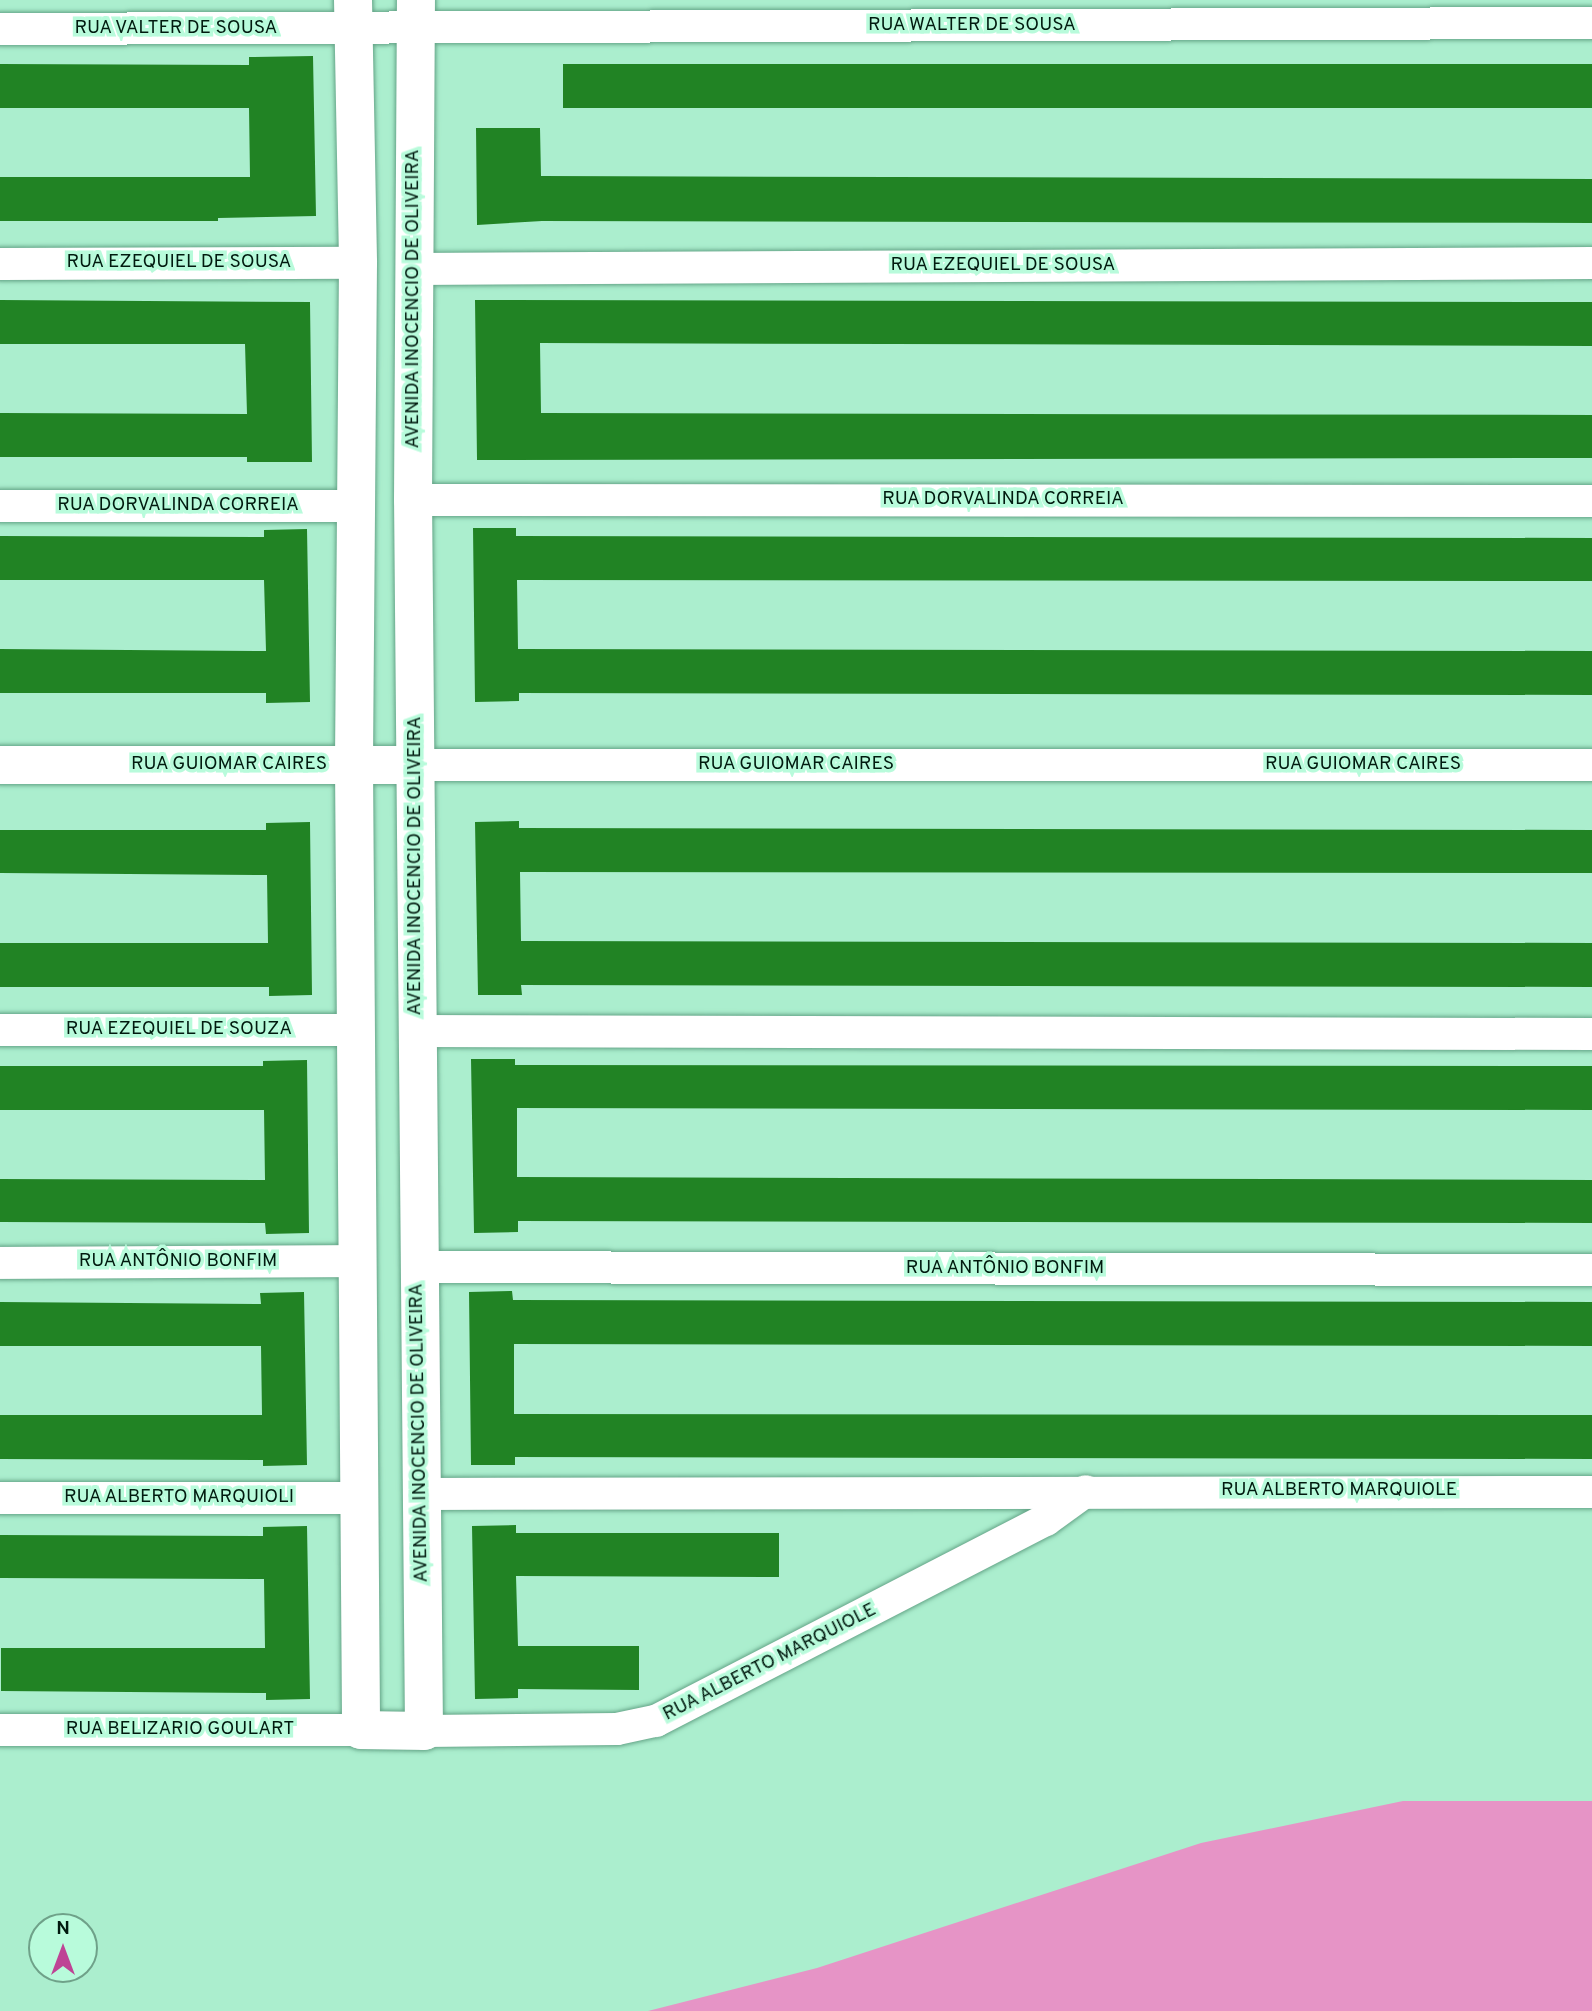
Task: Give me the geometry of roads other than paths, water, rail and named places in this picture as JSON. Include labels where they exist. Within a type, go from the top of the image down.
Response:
[{"type":"street","name":"RUA WALTER DE SOUSA","points":[[353,15],[1592,23]]},
{"type":"street","name":"RUA VALTER DE SOUSA","points":[[0,29],[353,15]]},
{"type":"street","points":[[353,15],[358,263],[354,765],[358,1030],[355,1261],[361,1730],[424,1731]]},
{"type":"street","name":"AVENIDA INOCENCIO DE OLIVEIRA","points":[[416,15],[414,500],[417,1267],[424,1731]]},
{"type":"street","name":"RUA EZEQUIEL DE SOUSA","points":[[0,264],[358,263]]},
{"type":"street","name":"RUA EZEQUIEL DE SOUSA","points":[[414,269],[1592,263]]},
{"type":"street","name":"RUA DORVALINDA CORREIA","points":[[414,500],[1592,501]]},
{"type":"street","name":"RUA DORVALINDA CORREIA","points":[[0,506],[355,506]]},
{"type":"street","name":"RUA GUIOMAR CAIRES","points":[[0,765],[1592,765]]},
{"type":"street","name":"RUA EZEQUIEL DE SOUZA","points":[[0,1030],[358,1030]]},
{"type":"street","points":[[417,1031],[1592,1034]]},
{"type":"street","name":"RUA ANTÔNIO BONFIM","points":[[0,1263],[355,1261]]},
{"type":"street","name":"RUA ANTÔNIO BONFIM","points":[[417,1267],[1592,1270]]},
{"type":"street","name":"RUA ALBERTO MARQUIOLE","points":[[424,1731],[617,1730],[656,1721],[1046,1520],[1086,1491]]},
{"type":"street","name":"RUA ALBERTO MARQUIOLE","points":[[421,1494],[1592,1492]]},
{"type":"street","name":"RUA ALBERTO MARQUIOLI","points":[[0,1498],[359,1498]]},
{"type":"street","name":"RUA BELIZARIO GOULART","points":[[0,1730],[361,1730]]}]
